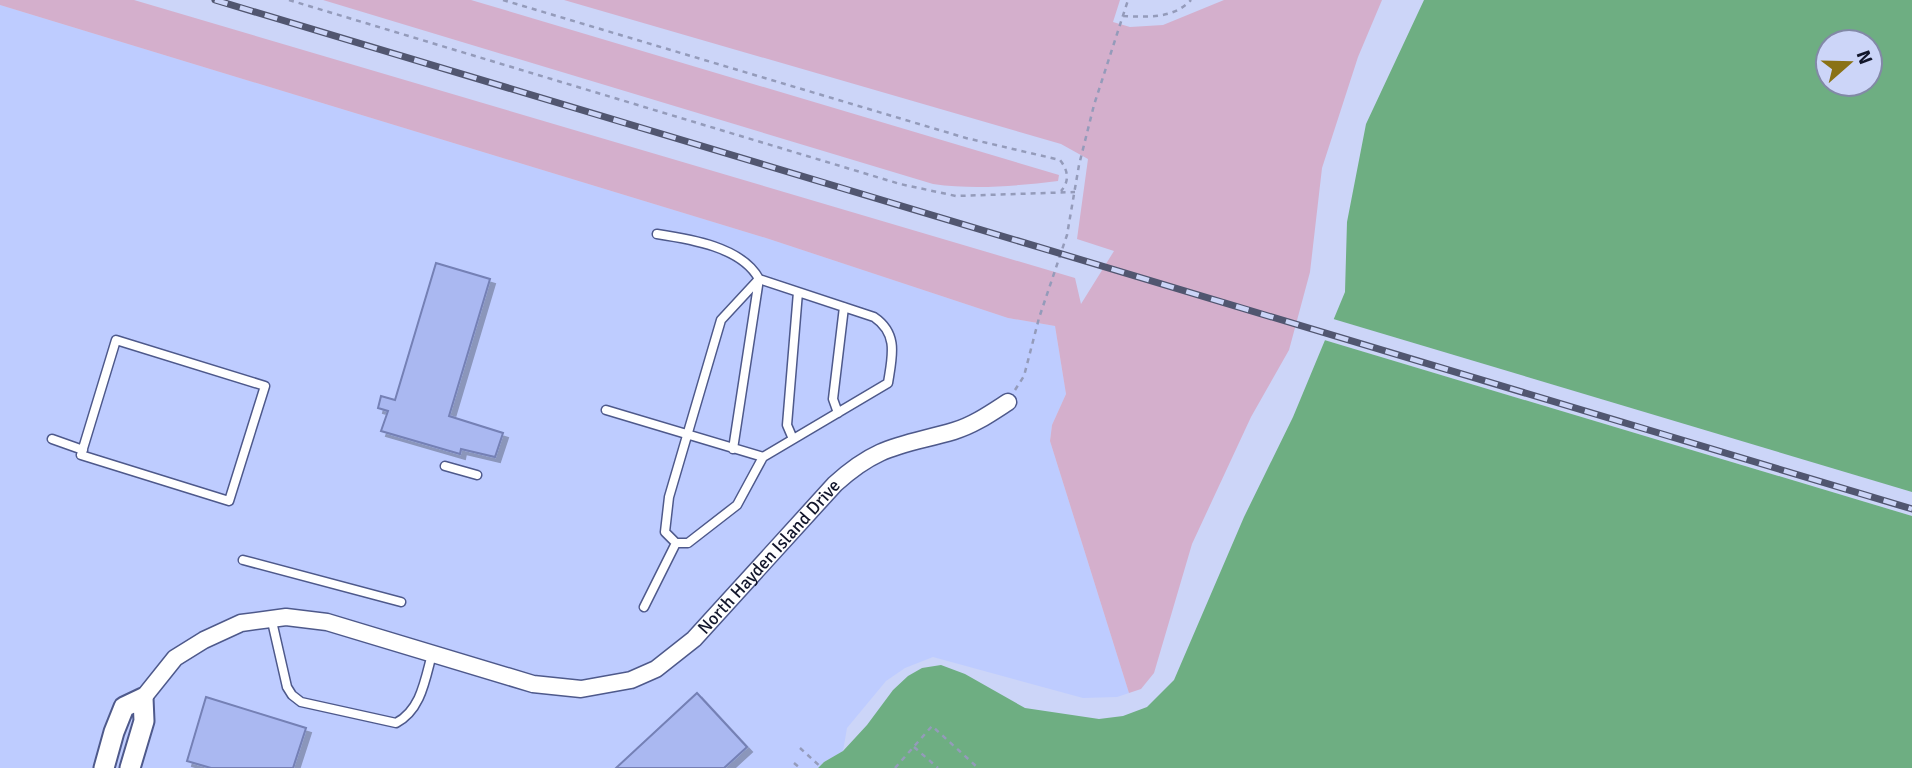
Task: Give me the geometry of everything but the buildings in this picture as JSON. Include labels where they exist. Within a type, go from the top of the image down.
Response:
[{"type":"street","name":"North Hayden Island Drive","points":[[104,768],[124,707],[143,698],[162,672],[188,649],[241,623],[271,617],[306,618],[327,622],[533,684],[581,689],[631,680],[656,669],[694,639],[835,484],[851,470],[870,456],[888,448],[980,421],[1008,402]]},
{"type":"street","points":[[130,768],[144,721],[143,698]]},
{"type":"lane","points":[[657,234],[681,237],[721,249],[753,266],[759,279],[733,449]]},
{"type":"lane","points":[[759,279],[874,317],[884,324],[890,334],[893,351],[888,383],[763,457],[737,505],[688,543],[676,543],[665,532],[668,497],[721,320],[759,279]]},
{"type":"lane","points":[[793,439],[787,425],[798,292]]},
{"type":"lane","points":[[838,413],[833,399],[844,307]]},
{"type":"lane","points":[[116,340],[265,386],[229,501],[81,455],[83,450],[116,340]]},
{"type":"lane","points":[[606,410],[763,457]]},
{"type":"lane","points":[[52,439],[83,450]]},
{"type":"lane","points":[[445,466],[477,475]]},
{"type":"lane","points":[[644,607],[676,543]]},
{"type":"lane","points":[[243,560],[401,602]]},
{"type":"lane","points":[[271,617],[287,687],[301,702],[396,723],[404,719],[420,697],[432,654]]},
{"type":"path","points":[[289,0],[900,184],[956,195],[1075,192]]},
{"type":"path","points":[[503,0],[966,138],[1059,160],[1065,166],[1067,179],[1061,191]]},
{"type":"path","points":[[1008,402],[1024,376],[1039,318],[1067,235],[1079,165],[1094,105],[1128,0]]},
{"type":"path","points":[[1123,16],[1154,17],[1174,13],[1191,0]]},
{"type":"path","points":[[895,768],[933,726],[977,767]]},
{"type":"path","points":[[914,747],[937,768]]},
{"type":"path","points":[[800,748],[822,768]]},
{"type":"path","points":[[794,763],[800,768]]},
{"type":"shaded area","points":[[0,0],[134,0],[1075,278],[1081,304],[1114,251],[1077,239],[1088,159],[1061,144],[564,0],[1120,0],[1113,22],[1130,27],[1163,25],[1224,0],[1382,0],[1358,57],[1322,168],[1310,272],[1289,350],[1251,417],[1192,544],[1154,673],[1141,689],[1129,693],[1050,441],[1052,425],[1066,394],[1055,326],[1008,318],[769,239],[0,5]]},
{"type":"shaded area","points":[[323,0],[471,0],[1059,175],[1058,181],[980,187],[933,184]]},
{"type":"shaded area","points":[[1424,0],[1912,0],[1912,768],[818,768],[843,751],[893,690],[922,668],[941,665],[965,674],[1025,708],[1099,719],[1123,716],[1147,707],[1174,680],[1244,517],[1293,417],[1345,292],[1347,222],[1366,124]]},
{"type":"shaded area","points":[[0,5],[769,239],[1008,318],[1055,326],[1066,394],[1052,425],[1050,441],[1129,693],[1117,697],[1083,698],[933,657],[905,668],[886,681],[847,728],[843,751],[818,768],[0,768]]},
{"type":"pier","points":[[1330,318],[1912,492],[1912,516],[1321,339]]},
{"type":"railway","points":[[215,0],[1912,509]]}]
